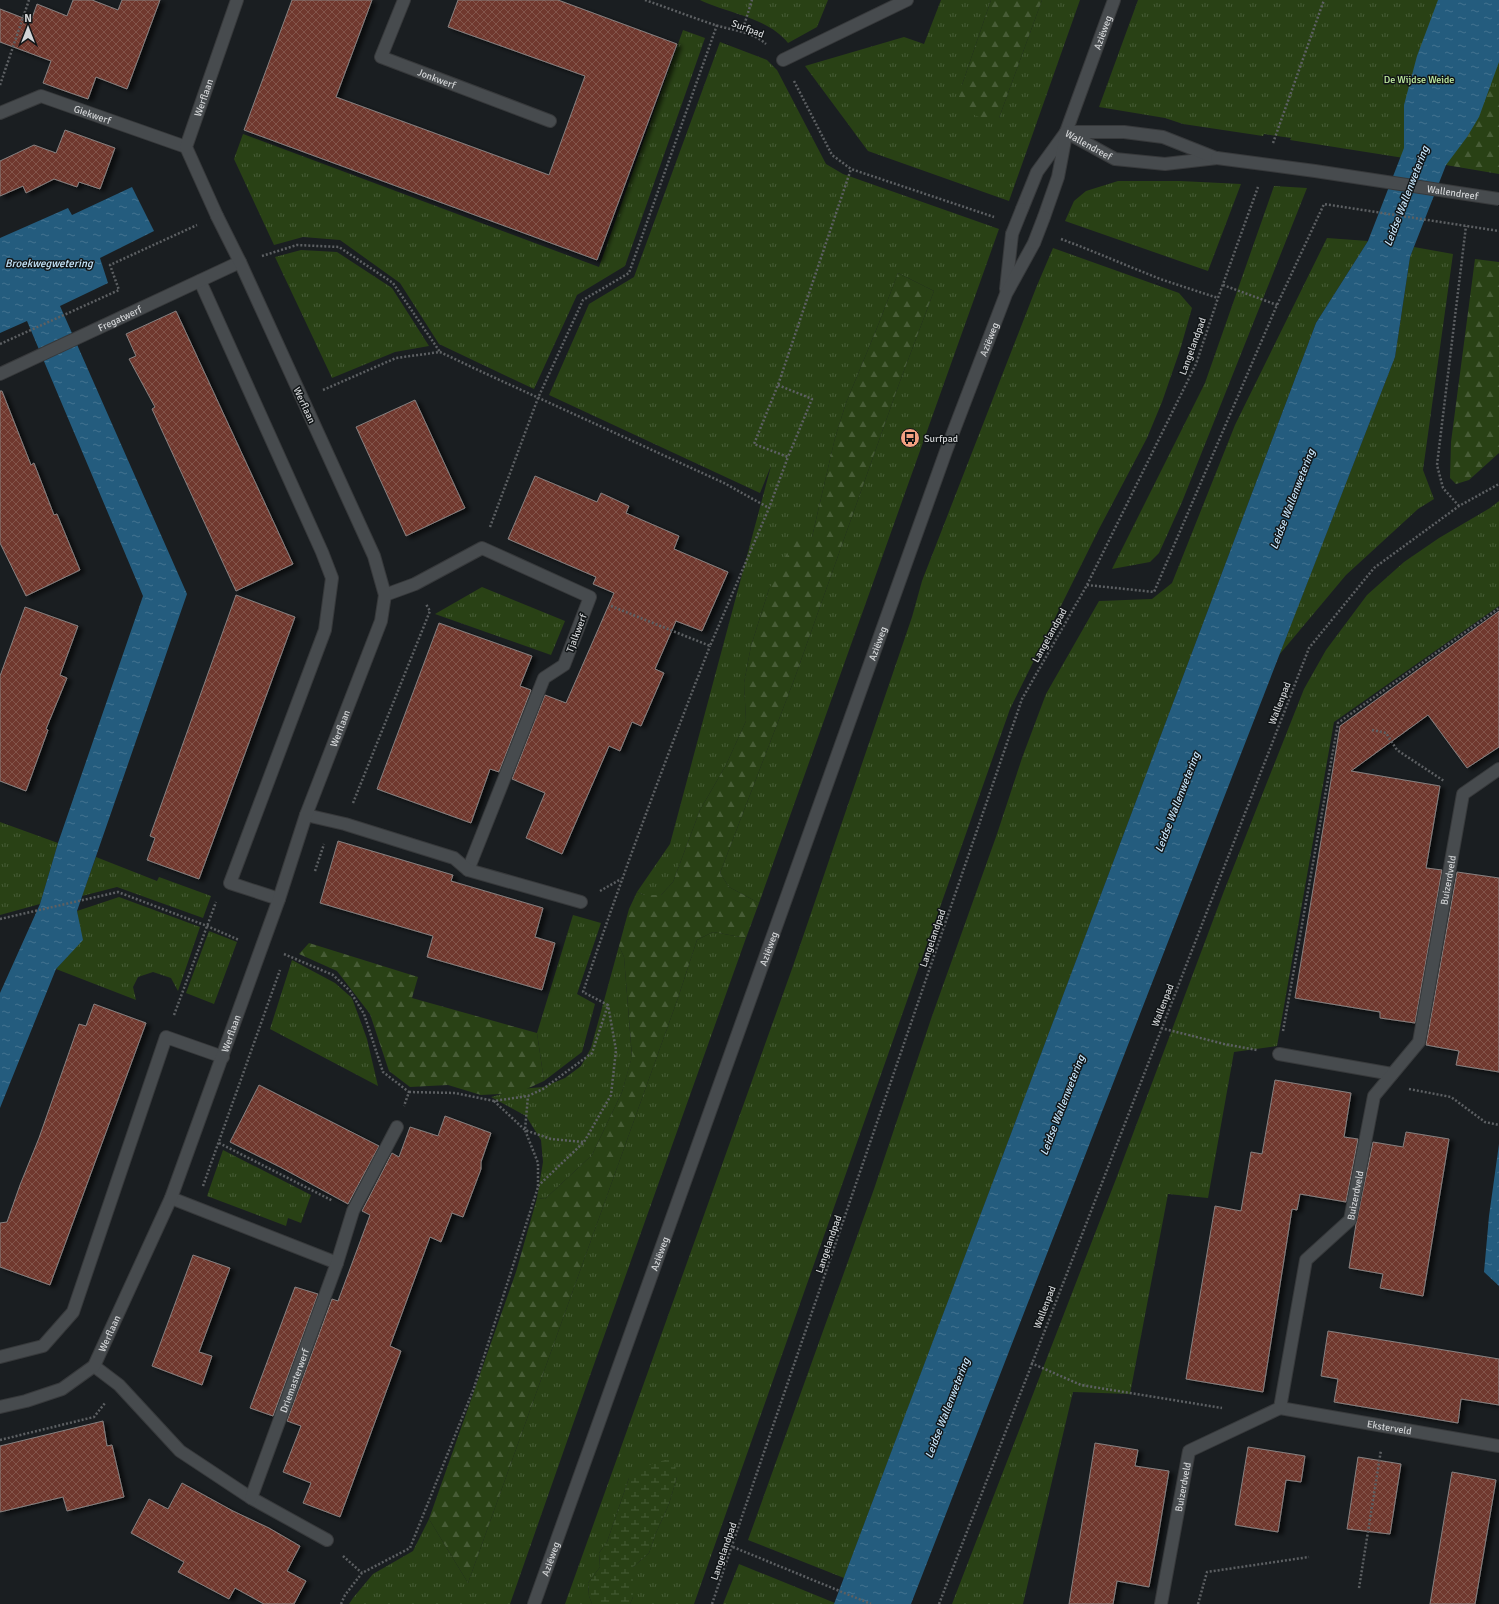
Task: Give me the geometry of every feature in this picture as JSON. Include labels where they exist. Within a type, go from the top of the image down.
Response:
[{"type":"street","name":"Werflaan","points":[[0,1407],[26,1401],[62,1389],[94,1366],[171,1198],[279,900],[306,815],[381,621],[385,595],[374,556],[186,147],[237,0]]},
{"type":"street","name":"Jonkwerf","points":[[404,0],[381,57],[550,122]]},
{"type":"street","points":[[783,60],[907,0]]},
{"type":"street","name":"Aziëweg","points":[[534,1604],[946,451],[1006,294],[1034,243],[1044,217],[1058,176],[1066,132],[1114,0]]},
{"type":"street","name":"Giekwerf","points":[[0,114],[41,96],[186,147]]},
{"type":"street","name":"Aziëweg","points":[[1006,294],[1012,234],[1037,172],[1066,132]]},
{"type":"street","name":"Wallendreef","points":[[1066,132],[1115,159],[1165,164],[1217,158]]},
{"type":"street","name":"Wallendreef","points":[[1066,132],[1124,132],[1163,137],[1217,158],[1315,171],[1499,199]]},
{"type":"street","name":"Fregatwerf","points":[[0,374],[240,262]]},
{"type":"street","points":[[200,281],[322,552],[332,578],[325,630],[230,883],[279,900]]},
{"type":"street","points":[[385,595],[415,584],[482,548],[590,597]]},
{"type":"street","name":"Tjalkwerf","points":[[468,870],[544,678],[564,665],[590,597]]},
{"type":"street","points":[[1463,794],[1499,768]]},
{"type":"street","name":"Buizerdveld","points":[[1161,1604],[1189,1451],[1280,1408],[1306,1260],[1350,1220],[1374,1096],[1419,1042],[1463,794]]},
{"type":"street","points":[[306,815],[344,824],[454,858],[468,870],[581,902]]},
{"type":"street","points":[[0,1358],[43,1346],[73,1312],[166,1036],[223,1056]]},
{"type":"street","points":[[1279,1054],[1392,1074]]},
{"type":"street","name":"Driemasterwerf","points":[[251,1498],[337,1263],[353,1211],[397,1128]]},
{"type":"street","points":[[171,1198],[337,1263]]},
{"type":"street","points":[[94,1366],[119,1385],[180,1451],[251,1498],[327,1540]]},
{"type":"street","name":"Eksterveld","points":[[1280,1408],[1499,1446]]},
{"type":"path","points":[[0,86],[29,0]]},
{"type":"path","name":"Surfpad","points":[[645,0],[717,26],[742,32],[762,40],[783,60],[832,156]]},
{"type":"path","points":[[742,32],[752,0]]},
{"type":"path","points":[[482,548],[538,398],[583,300],[629,273],[717,26]]},
{"type":"path","points":[[788,456],[754,444],[778,385],[851,169]]},
{"type":"path","points":[[1087,585],[1154,592],[1277,306],[1324,204],[1499,231]]},
{"type":"path","points":[[0,344],[119,290],[110,265],[217,216]]},
{"type":"path","points":[[1459,506],[1443,488],[1437,465],[1466,226]]},
{"type":"path","points":[[240,262],[297,244],[339,247],[393,283],[440,352],[724,483],[769,508]]},
{"type":"path","points":[[1223,285],[1277,306]]},
{"type":"path","name":"Langelandpad","points":[[712,1604],[733,1547],[1022,699],[1087,585],[1196,364],[1218,298]]},
{"type":"path","points":[[302,399],[396,358],[440,352]]},
{"type":"path","points":[[608,1005],[583,992],[639,830],[710,646],[769,508],[788,456],[812,399],[778,385]]},
{"type":"path","name":"Wallenpad","points":[[938,1604],[1309,648],[1374,568],[1459,506],[1499,484]]},
{"type":"path","points":[[344,824],[430,611],[415,584]]},
{"type":"path","points":[[590,597],[710,646]]},
{"type":"path","points":[[1161,1028],[1224,1044],[1279,1054],[1338,722],[1499,608]]},
{"type":"path","points":[[1372,730],[1386,733],[1398,750],[1463,794]]},
{"type":"path","points":[[314,873],[332,822]]},
{"type":"path","points":[[166,1036],[219,892],[230,883]]},
{"type":"path","points":[[0,919],[118,892],[207,926],[260,949],[286,954],[333,975],[350,991],[364,1014],[383,1072],[409,1092],[455,1093],[494,1101],[528,1096],[543,1089],[592,1053],[608,1005]]},
{"type":"path","points":[[283,961],[286,954]]},
{"type":"path","points":[[196,1207],[281,968]]},
{"type":"path","points":[[538,1187],[584,1142],[612,1095],[616,1050],[608,1005]]},
{"type":"path","points":[[1384,1085],[1451,1097],[1485,1122],[1499,1125]]},
{"type":"path","points":[[397,1128],[409,1092]]},
{"type":"path","points":[[525,1130],[528,1096]]},
{"type":"path","points":[[341,1604],[362,1573],[410,1548],[474,1388],[538,1187],[538,1163],[525,1130],[494,1101]]},
{"type":"path","points":[[525,1130],[551,1138],[584,1142]]},
{"type":"path","points":[[219,1143],[353,1211]]},
{"type":"path","points":[[1031,1363],[1081,1385],[1226,1409]]},
{"type":"path","points":[[0,1440],[94,1417],[119,1385]]},
{"type":"path","points":[[1359,1588],[1385,1426]]},
{"type":"path","points":[[733,1547],[871,1604]]},
{"type":"path","points":[[1198,1604],[1207,1572],[1309,1557]]},
{"type":"green space","points":[[700,0],[828,0],[817,27],[788,43],[766,25]]},
{"type":"green space","points":[[941,0],[991,0],[962,85],[999,118],[1042,0],[1080,0],[1009,201],[868,151],[805,66],[904,37],[924,44]]},
{"type":"green space","points":[[991,0],[1042,0],[999,118],[982,118],[956,108],[962,85]]},
{"type":"green space","name":"De Wijdse Weide","points":[[1138,0],[1499,0],[1499,173],[1290,140],[1291,138],[1264,134],[1263,136],[1183,124],[1165,118],[1099,107]]},
{"type":"green space","points":[[683,30],[705,38],[625,266],[577,295],[534,389],[439,344],[400,283],[340,240],[303,237],[274,245],[234,159],[243,134],[599,267]]},
{"type":"green space","points":[[720,42],[767,60],[777,70],[826,164],[843,174],[999,229],[759,903],[729,887],[720,873],[794,680],[899,384],[934,291],[898,273],[846,403],[835,438],[812,537],[769,589],[751,646],[744,683],[746,721],[726,765],[700,810],[673,882],[661,895],[644,895],[637,892],[670,844],[771,466],[760,493],[549,395],[589,304],[634,277]]},
{"type":"green space","points":[[1488,91],[1499,91],[1499,174],[1446,165],[1467,137],[1479,117]]},
{"type":"green space","points":[[1118,181],[1180,181],[1241,184],[1208,271],[1065,221],[1074,201],[1086,191]]},
{"type":"green space","points":[[1274,186],[1307,188],[1182,502],[1159,553],[1150,562],[1112,569],[1205,383]]},
{"type":"green space","points":[[1327,238],[1368,241],[1316,323],[844,1578],[748,1540],[874,1189],[931,1019],[997,834],[1022,758],[1046,694],[1099,601],[1152,599],[1172,583],[1235,425]]},
{"type":"green space","points":[[1414,247],[1453,254],[1423,470],[1434,499],[1418,509],[1346,575],[1279,655],[1395,357],[1410,257]]},
{"type":"green space","points":[[1053,248],[1179,293],[1192,308],[1180,350],[1162,402],[1147,438],[1099,529],[1010,709],[694,1604],[630,1604],[633,1597],[633,1567],[649,1553],[669,1504],[677,1477],[629,1478],[607,1542],[599,1553],[600,1567],[588,1583],[589,1596],[592,1604],[565,1604],[793,966],[912,617],[922,581]]},
{"type":"green space","points":[[301,250],[337,252],[392,288],[429,346],[395,352],[332,378],[275,257]]},
{"type":"green space","points":[[1475,259],[1499,262],[1499,453],[1469,480],[1456,484],[1450,478],[1451,442]]},
{"type":"green space","points":[[898,273],[934,291],[899,384],[794,680],[720,873],[729,887],[759,903],[746,938],[713,932],[697,940],[678,998],[468,1583],[429,1519],[516,1272],[537,1198],[545,1199],[592,1155],[622,1092],[632,1056],[624,957],[619,946],[629,909],[637,892],[644,895],[661,895],[673,882],[700,810],[726,765],[746,721],[744,683],[751,646],[769,589],[793,541],[812,537],[835,438],[846,403]]},
{"type":"green space","points":[[1499,501],[1499,606],[1334,722],[1277,1046],[1234,1052],[1208,1198],[1168,1194],[1130,1394],[1073,1392],[1023,1604],[952,1604],[1116,1179],[1224,891],[1304,689],[1326,650],[1367,595],[1404,562],[1439,538],[1490,508]]},
{"type":"green space","points":[[482,587],[565,621],[551,655],[435,614]]},
{"type":"green space","points":[[0,822],[58,843],[40,904],[0,915]]},
{"type":"green space","points":[[96,857],[157,881],[159,877],[211,896],[203,918],[117,887],[82,896]]},
{"type":"green space","points":[[119,897],[200,927],[178,991],[171,978],[153,972],[138,977],[133,987],[136,1000],[56,969],[82,940],[77,911]]},
{"type":"green space","points":[[573,915],[601,923],[577,994],[595,1004],[582,1052],[544,1081],[537,1033]]},
{"type":"green space","points":[[209,931],[237,942],[214,1004],[186,993]]},
{"type":"green space","points":[[713,932],[746,938],[510,1604],[349,1604],[373,1574],[413,1551],[429,1519],[468,1583],[678,998],[697,940]]},
{"type":"green space","points":[[309,943],[418,977],[412,998],[537,1033],[544,1081],[518,1093],[481,1095],[448,1085],[410,1087],[389,1071],[370,1014],[337,971],[299,954]]},
{"type":"green space","points":[[619,946],[624,957],[632,1057],[622,1092],[592,1155],[545,1199],[537,1198],[543,1162],[541,1140],[526,1116],[491,1097],[520,1089],[543,1087],[565,1078],[581,1066],[591,1048]]},
{"type":"green space","points":[[292,960],[335,983],[352,998],[367,1039],[378,1086],[270,1029]]},
{"type":"green space","points":[[223,1150],[311,1195],[301,1223],[288,1218],[286,1226],[207,1196]]},
{"type":"green space","points":[[674,1458],[677,1477],[669,1504],[649,1553],[633,1567],[633,1597],[630,1604],[592,1604],[589,1596],[588,1583],[600,1567],[599,1553],[607,1542],[629,1478],[653,1463]]},
{"type":"green space","points":[[739,1564],[835,1603],[723,1604]]},
{"type":"water","name":"Leidse Wallenwetering","points":[[1438,0],[1499,0],[1499,62],[1479,117],[1467,137],[1446,165],[1410,257],[1395,357],[911,1604],[834,1604],[1316,323],[1368,241],[1404,148],[1404,105],[1417,56]]},
{"type":"water","name":"Broekwegwetering","points":[[132,187],[154,231],[100,258],[108,283],[60,306],[187,594],[77,911],[83,940],[56,969],[0,1108],[0,993],[40,904],[58,843],[143,596],[27,321],[0,333],[0,238],[68,208],[72,215]]},
{"type":"water","points":[[1499,1144],[1499,1286],[1484,1272],[1489,1216]]},
{"type":"building","points":[[73,0],[92,0],[118,10],[122,0],[160,0],[127,89],[96,77],[88,99],[43,83],[51,61],[0,42],[0,9],[31,21],[37,4],[67,16]]},
{"type":"building","points":[[292,0],[372,0],[336,97],[549,175],[585,76],[448,27],[458,0],[558,0],[677,44],[597,260],[244,130]]},
{"type":"building","points":[[65,130],[115,148],[100,189],[79,182],[77,187],[54,179],[26,193],[23,186],[0,196],[0,161],[34,145],[56,153]]},
{"type":"building","points":[[176,311],[293,564],[236,591],[152,409],[155,407],[129,359],[136,356],[126,334]]},
{"type":"building","points":[[0,391],[2,391],[31,465],[34,463],[54,515],[57,514],[80,570],[26,596],[0,543]]},
{"type":"building","points":[[415,400],[465,508],[406,536],[356,427]]},
{"type":"building","points":[[535,476],[597,502],[601,493],[629,506],[626,513],[679,536],[674,549],[728,572],[702,631],[676,621],[655,669],[664,673],[641,726],[632,722],[620,751],[609,746],[562,854],[526,838],[545,793],[512,779],[545,695],[566,703],[614,593],[593,584],[596,577],[508,539]]},
{"type":"building","points":[[236,595],[295,617],[199,879],[147,860],[155,838],[150,836]]},
{"type":"building","points":[[25,607],[78,626],[60,675],[67,678],[46,729],[48,730],[26,791],[0,781],[0,676]]},
{"type":"building","points":[[1499,611],[1499,747],[1467,768],[1428,715],[1351,771],[1440,786],[1426,868],[1442,870],[1415,1023],[1380,1018],[1380,1012],[1295,998],[1340,726]]},
{"type":"building","points":[[439,623],[532,656],[520,686],[531,690],[499,772],[490,769],[471,823],[377,789]]},
{"type":"building","points":[[338,841],[453,875],[451,881],[543,908],[535,937],[555,943],[542,990],[427,957],[433,936],[320,903]]},
{"type":"building","points":[[1457,872],[1499,878],[1499,1072],[1456,1065],[1459,1051],[1426,1045]]},
{"type":"building","points":[[94,1004],[146,1023],[50,1285],[0,1267],[0,1223],[7,1222],[39,1138],[79,1024],[86,1026]]},
{"type":"building","points":[[1275,1080],[1351,1093],[1344,1137],[1358,1139],[1346,1202],[1300,1194],[1297,1210],[1292,1209],[1263,1392],[1186,1379],[1215,1206],[1241,1211],[1251,1152],[1262,1154]]},
{"type":"building","points":[[259,1085],[379,1146],[348,1204],[230,1142]]},
{"type":"building","points":[[445,1116],[491,1133],[481,1162],[481,1169],[463,1217],[452,1213],[441,1242],[430,1237],[390,1346],[401,1351],[340,1517],[303,1503],[311,1483],[283,1472],[301,1426],[287,1421],[332,1299],[338,1301],[370,1215],[362,1211],[392,1153],[399,1157],[410,1127],[438,1136]]},
{"type":"building","points":[[1406,1132],[1449,1139],[1423,1296],[1380,1288],[1383,1274],[1349,1268],[1356,1224],[1373,1142],[1403,1147]]},
{"type":"building","points":[[193,1255],[230,1268],[199,1352],[212,1356],[202,1385],[152,1366]]},
{"type":"building","points":[[295,1287],[318,1294],[273,1416],[250,1408]]},
{"type":"building","points":[[1328,1331],[1499,1359],[1499,1405],[1461,1399],[1458,1423],[1334,1402],[1338,1379],[1321,1376]]},
{"type":"building","points":[[103,1421],[107,1446],[112,1445],[124,1497],[67,1511],[63,1497],[0,1512],[0,1446]]},
{"type":"building","points":[[1095,1443],[1138,1450],[1135,1466],[1169,1471],[1149,1587],[1117,1581],[1113,1604],[1069,1604]]},
{"type":"building","points":[[1248,1447],[1305,1456],[1301,1482],[1286,1480],[1278,1532],[1235,1525]]},
{"type":"building","points":[[1358,1457],[1401,1464],[1390,1534],[1347,1529]]},
{"type":"building","points":[[1452,1472],[1496,1480],[1475,1604],[1430,1604]]},
{"type":"building","points":[[182,1483],[233,1511],[269,1528],[300,1546],[287,1571],[306,1581],[294,1604],[264,1604],[235,1588],[229,1599],[178,1572],[184,1562],[131,1533],[149,1499],[168,1509]]},
{"type":"place","name":"Surfpad","points":[[910,438]]}]
